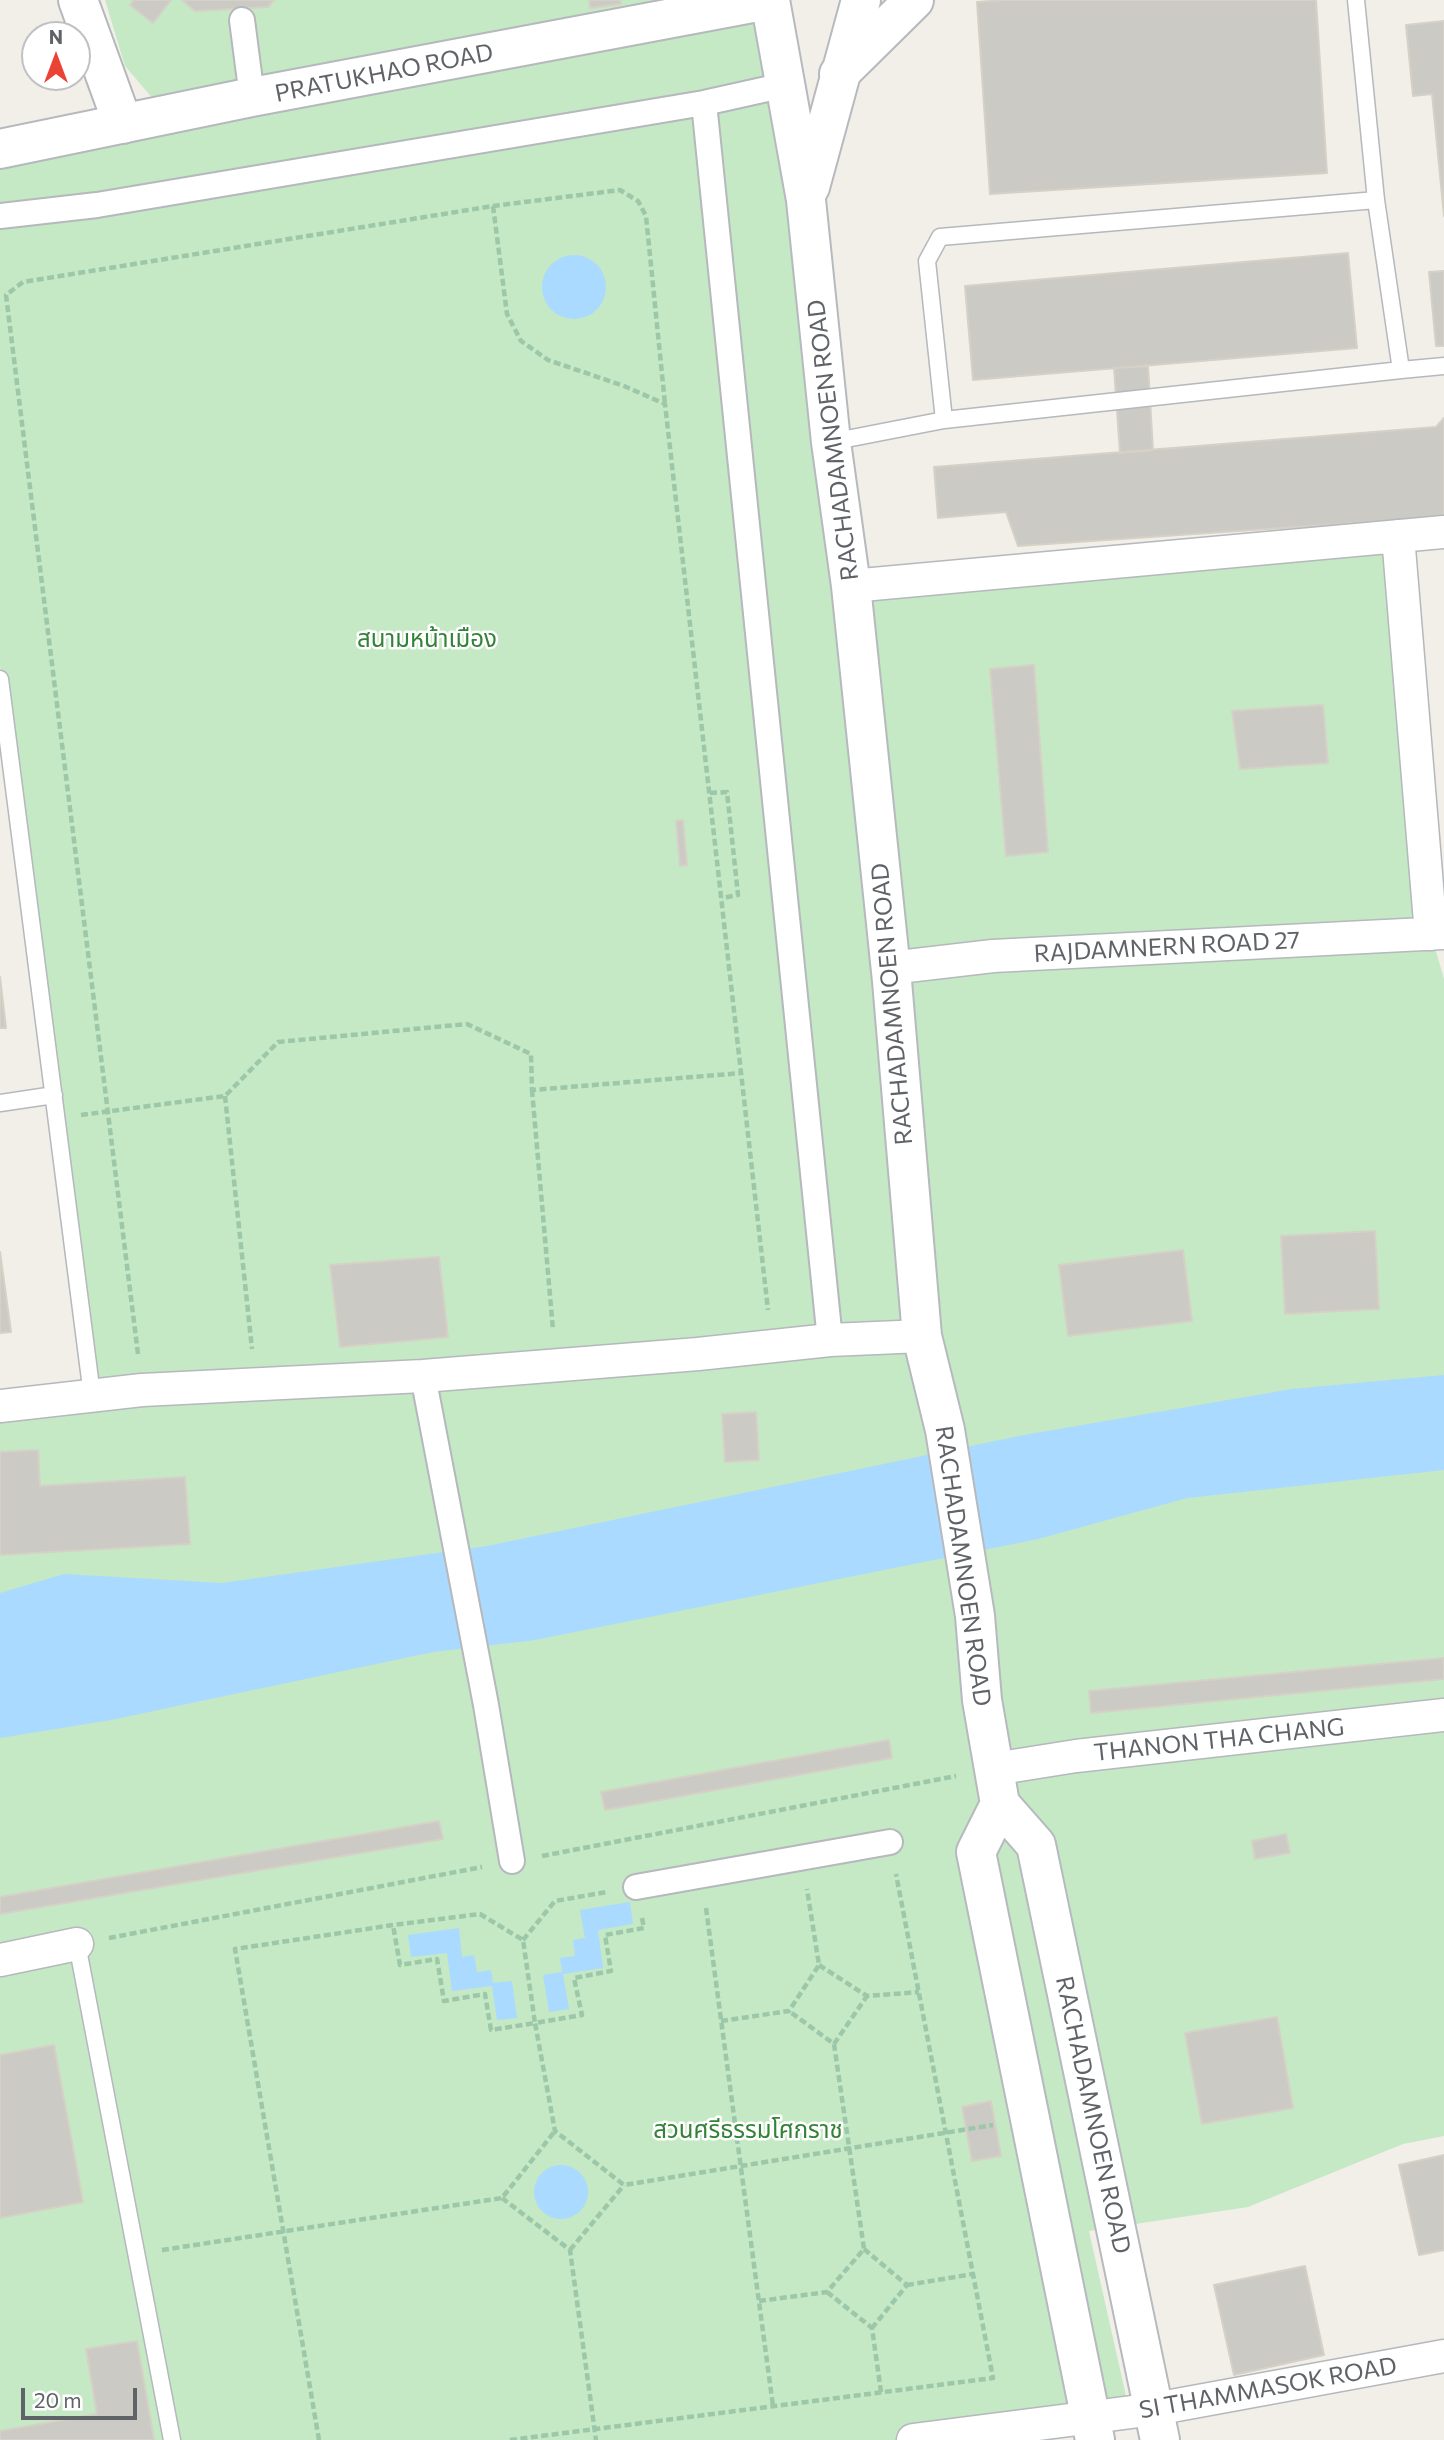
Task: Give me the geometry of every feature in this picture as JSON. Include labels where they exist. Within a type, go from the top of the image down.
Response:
[{"type":"main road","points":[[78,0],[123,124]]},
{"type":"main road","name":"PRATUKHAO ROAD","points":[[0,149],[700,6],[769,0]]},
{"type":"main road","name":"RACHADAMNOEN ROAD","points":[[769,0],[806,200],[890,968],[922,1336],[945,1430],[975,1616],[982,1700],[997,1786],[1036,1844],[1158,2425]]},
{"type":"main road","name":"RACHADAMNOEN ROAD","points":[[806,200],[861,0]]},
{"type":"main road","points":[[839,74],[914,0]]},
{"type":"main road","points":[[997,1786],[976,1852],[1093,2430]]},
{"type":"street","points":[[242,20],[252,97]]},
{"type":"street","points":[[0,216],[97,205],[704,103],[785,85]]},
{"type":"street","points":[[704,103],[830,1340]]},
{"type":"street","points":[[850,586],[1444,532]]},
{"type":"street","points":[[1398,536],[1438,933]]},
{"type":"street","name":"RAJDAMNERN ROAD 27","points":[[890,968],[993,956],[1438,933]]},
{"type":"street","points":[[0,1406],[142,1390],[423,1376],[830,1340],[922,1336]]},
{"type":"street","points":[[423,1376],[486,1705],[512,1861]]},
{"type":"street","name":"THANON THA CHANG","points":[[997,1786],[1076,1756],[1444,1715]]},
{"type":"street","points":[[636,1887],[890,1842]]},
{"type":"street","points":[[0,1960],[77,1944]]},
{"type":"street","name":"SI THAMMASOK ROAD","points":[[913,2440],[1158,2425],[1444,2356]]},
{"type":"lane","points":[[1356,0],[1376,200],[1401,370]]},
{"type":"lane","points":[[944,420],[927,261],[940,237],[1376,200]]},
{"type":"lane","points":[[831,442],[944,420],[1444,366]]},
{"type":"lane","points":[[0,679],[92,1395]]},
{"type":"lane","points":[[0,1103],[54,1095]]},
{"type":"lane","points":[[77,1944],[172,2440]]},
{"type":"path","points":[[142,1390],[6,295],[23,282],[493,206],[620,190],[638,201],[646,216],[772,1346]]},
{"type":"path","points":[[493,206],[507,314],[521,341],[548,360],[624,386],[665,404]]},
{"type":"path","points":[[710,793],[727,792],[738,895],[722,898]]},
{"type":"path","points":[[56,1118],[225,1096],[278,1042],[467,1024],[531,1054],[556,1363]]},
{"type":"path","points":[[532,1090],[742,1073]]},
{"type":"path","points":[[225,1096],[256,1384]]},
{"type":"path","points":[[510,2440],[993,2378],[890,1842]]},
{"type":"path","points":[[789,2011],[819,1965],[803,1857]]},
{"type":"path","points":[[702,1875],[773,2406]]},
{"type":"path","points":[[393,1925],[400,1965],[437,1959],[444,2001],[485,1994],[491,2031],[535,2023],[582,2015],[575,1978],[611,1971],[605,1935],[644,1928],[636,1887],[555,1901],[523,1940],[535,2023],[555,2132],[624,2185]]},
{"type":"path","points":[[319,2440],[235,1949],[480,1914],[523,1940]]},
{"type":"path","points":[[819,1965],[867,1996],[919,1992]]},
{"type":"path","points":[[867,1996],[835,2044],[849,2150],[864,2249],[907,2285]]},
{"type":"path","points":[[721,2021],[789,2011],[835,2044]]},
{"type":"path","points":[[570,2250],[624,2185],[1032,2119]]},
{"type":"path","points":[[136,2254],[502,2198],[555,2132]]},
{"type":"path","points":[[502,2198],[570,2250],[596,2440]]},
{"type":"path","points":[[759,2301],[827,2292],[864,2249]]},
{"type":"path","points":[[872,2328],[907,2285],[974,2274]]},
{"type":"path","points":[[827,2292],[872,2328],[881,2392]]},
{"type":"green space","points":[[105,0],[687,0],[155,101],[125,66]]},
{"type":"green space","points":[[770,0],[851,586],[1398,536],[1431,934],[1444,979],[1444,2136],[1403,2144],[1248,2207],[1089,2231],[1128,2405],[913,2440],[0,2440],[0,1406],[92,1395],[0,665],[0,149]]},
{"type":"water","points":[[574,255],[592,261],[600,269],[606,287],[600,305],[592,313],[574,319],[556,313],[548,305],[542,287],[548,269],[556,261]]},
{"type":"water","points":[[1444,1375],[1444,1470],[1187,1498],[1038,1539],[535,1640],[433,1652],[111,1720],[0,1738],[0,1593],[64,1574],[222,1583],[487,1546],[1024,1435],[1292,1389]]},
{"type":"water","points":[[630,1902],[633,1924],[598,1930],[603,1968],[563,1974],[569,2009],[549,2012],[543,1975],[562,1972],[560,1958],[575,1956],[573,1940],[585,1938],[580,1910]]},
{"type":"water","points":[[459,1928],[462,1957],[474,1955],[477,1972],[491,1970],[493,1983],[512,1981],[517,2018],[497,2020],[492,1986],[452,1991],[447,1953],[411,1957],[408,1935]]},
{"type":"water","points":[[561,2165],[580,2173],[588,2192],[580,2211],[561,2219],[542,2211],[534,2192],[542,2173]]},
{"type":"building","points":[[134,0],[171,0],[153,23],[130,5]]},
{"type":"building","points":[[182,0],[274,0],[268,7],[195,11]]},
{"type":"building","points":[[589,0],[620,0],[621,4],[590,8]]},
{"type":"building","points":[[1316,0],[1327,173],[990,194],[977,2]]},
{"type":"building","points":[[1444,21],[1444,216],[1432,94],[1413,96],[1406,25]]},
{"type":"building","points":[[1348,253],[1357,348],[973,380],[965,286]]},
{"type":"building","points":[[1444,271],[1444,346],[1436,346],[1429,272]]},
{"type":"building","points":[[1148,366],[1153,450],[1120,453],[1114,368]]},
{"type":"building","points":[[1444,418],[1444,517],[1018,546],[1006,512],[938,518],[934,467],[1436,427]]},
{"type":"building","points":[[1034,665],[1048,852],[1006,856],[990,669]]},
{"type":"building","points":[[1323,705],[1328,763],[1240,769],[1232,711]]},
{"type":"building","points":[[683,820],[687,865],[680,866],[676,821]]},
{"type":"building","points":[[0,977],[6,1028],[0,1028]]},
{"type":"building","points":[[1375,1231],[1379,1309],[1285,1314],[1281,1236]]},
{"type":"building","points":[[1183,1250],[1192,1321],[1068,1336],[1059,1265]]},
{"type":"building","points":[[0,1252],[11,1332],[0,1333]]},
{"type":"building","points":[[439,1257],[448,1337],[340,1347],[330,1265]]},
{"type":"building","points":[[756,1412],[759,1460],[725,1462],[722,1414]]},
{"type":"building","points":[[38,1450],[40,1486],[185,1477],[190,1544],[0,1555],[0,1452]]},
{"type":"building","points":[[1444,1658],[1444,1679],[1091,1713],[1089,1691]]},
{"type":"building","points":[[889,1740],[892,1758],[605,1810],[601,1792]]},
{"type":"building","points":[[439,1821],[443,1839],[0,1914],[0,1897]]},
{"type":"building","points":[[1286,1834],[1290,1853],[1255,1859],[1252,1841]]},
{"type":"building","points":[[1277,2017],[1293,2108],[1202,2124],[1185,2033]]},
{"type":"building","points":[[54,2045],[83,2202],[0,2218],[0,2055]]},
{"type":"building","points":[[991,2101],[1001,2156],[972,2161],[962,2107]]},
{"type":"building","points":[[1444,2155],[1444,2250],[1419,2255],[1399,2165]]},
{"type":"building","points":[[1305,2266],[1324,2355],[1234,2375],[1214,2285]]},
{"type":"building","points":[[137,2341],[154,2440],[0,2440],[0,2431],[97,2414],[86,2349]]},
{"type":"park label","name":"สนามหน้าเมือง","points":[[427,639]]},
{"type":"park label","name":"สวนศรีธรรมโศกราช","points":[[748,2130]]}]
